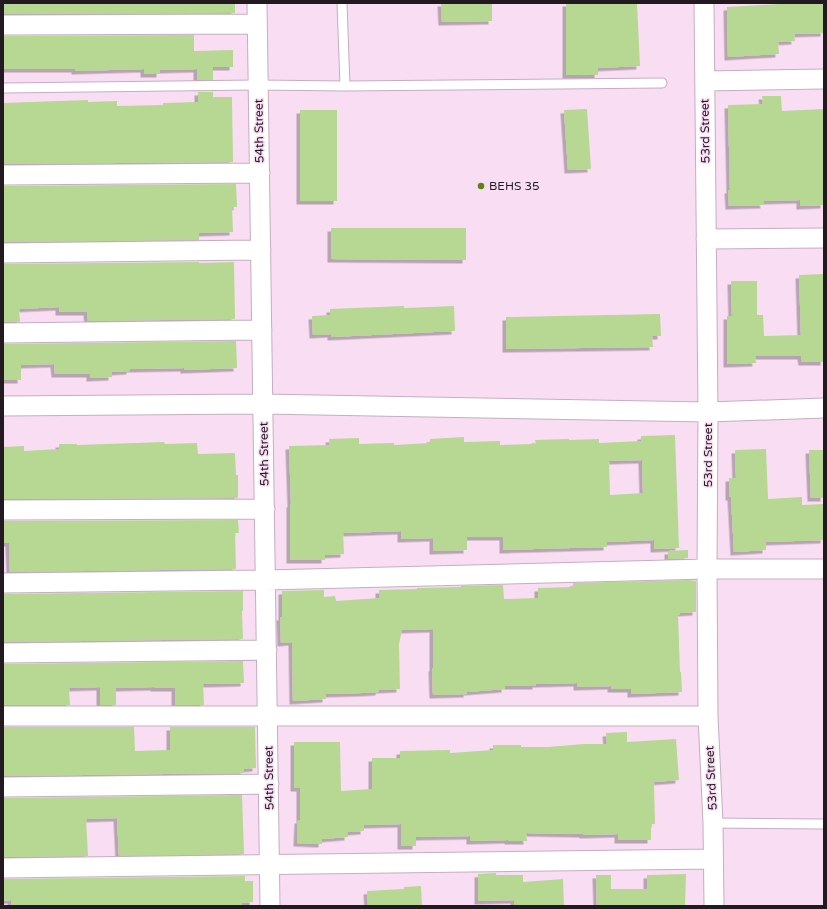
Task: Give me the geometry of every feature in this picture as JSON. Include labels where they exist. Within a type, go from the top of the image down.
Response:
[{"type":"street","name":"54th Street","points":[[257,3],[270,906]]},
{"type":"street","name":"53rd Street","points":[[704,3],[708,412],[708,716],[713,823],[714,906]]},
{"type":"street","points":[[3,26],[257,24]]},
{"type":"street","points":[[705,82],[824,79]]},
{"type":"street","points":[[3,175],[260,173]]},
{"type":"street","points":[[706,239],[824,238]]},
{"type":"street","points":[[3,253],[261,250]]},
{"type":"street","points":[[3,333],[262,330]]},
{"type":"street","points":[[3,406],[263,404],[708,412],[824,408]]},
{"type":"street","points":[[3,510],[265,509]]},
{"type":"street","points":[[3,583],[266,580],[707,569],[824,570]]},
{"type":"street","points":[[3,653],[267,650]]},
{"type":"street","points":[[3,716],[708,716]]},
{"type":"street","points":[[3,787],[269,784]]},
{"type":"street","points":[[3,868],[713,859]]},
{"type":"lane","points":[[342,3],[345,86]]},
{"type":"lane","points":[[3,88],[258,84],[345,86],[662,83]]},
{"type":"lane","points":[[713,823],[824,824]]},
{"type":"building","points":[[3,3],[235,3],[235,13],[3,14]]},
{"type":"building","points":[[441,3],[492,3],[492,21],[442,22]]},
{"type":"building","points":[[566,3],[637,3],[640,66],[598,68],[598,75],[566,75]]},
{"type":"building","points":[[824,3],[824,33],[794,34],[795,41],[778,42],[779,54],[728,57],[727,7]]},
{"type":"building","points":[[194,35],[194,51],[233,50],[233,67],[213,67],[213,80],[197,80],[197,69],[160,70],[160,74],[144,74],[144,69],[75,71],[75,69],[3,69],[3,36]]},
{"type":"building","points":[[198,92],[213,92],[213,97],[232,97],[233,162],[4,164],[3,103],[88,100],[88,102],[117,101],[117,106],[163,105],[163,103],[198,102]]},
{"type":"building","points":[[762,96],[781,96],[782,111],[824,109],[824,205],[800,206],[800,200],[763,201],[764,205],[729,206],[728,105],[763,104]]},
{"type":"building","points":[[587,109],[591,169],[568,170],[564,110]]},
{"type":"building","points":[[300,110],[337,110],[337,201],[300,201]]},
{"type":"building","points":[[236,184],[237,207],[232,207],[233,232],[199,233],[199,240],[3,242],[3,186]]},
{"type":"building","points":[[331,228],[466,228],[466,260],[331,259]]},
{"type":"building","points":[[234,262],[235,319],[88,321],[87,312],[59,312],[59,307],[19,309],[20,322],[3,322],[3,264]]},
{"type":"building","points":[[824,274],[824,362],[802,362],[801,356],[755,356],[756,363],[727,364],[727,316],[732,316],[731,281],[757,281],[757,315],[763,315],[764,336],[801,335],[799,275]]},
{"type":"building","points":[[404,306],[404,308],[454,306],[455,331],[331,337],[331,334],[313,335],[312,316],[330,315],[330,309]]},
{"type":"building","points":[[660,314],[661,336],[652,336],[653,347],[506,349],[506,317]]},
{"type":"building","points":[[236,341],[237,368],[184,370],[184,368],[130,369],[130,371],[112,372],[112,377],[90,378],[90,374],[55,374],[54,364],[21,365],[21,380],[3,380],[3,344]]},
{"type":"building","points":[[675,435],[679,548],[654,549],[654,540],[607,542],[607,547],[503,550],[503,537],[467,537],[467,550],[433,551],[433,538],[401,539],[401,531],[343,533],[344,554],[325,555],[325,560],[290,560],[291,504],[289,446],[330,445],[329,439],[359,438],[359,444],[394,443],[394,445],[430,443],[430,439],[464,437],[464,442],[500,441],[500,445],[536,444],[535,440],[569,439],[599,439],[599,443],[641,441],[641,436]],"holes":[[[642,460],[643,493],[610,495],[609,461]]]},
{"type":"building","points":[[164,442],[165,444],[197,443],[198,454],[235,453],[236,475],[238,475],[238,498],[3,499],[3,447],[24,446],[24,451],[59,449],[59,444],[77,445]]},
{"type":"building","points":[[766,449],[768,499],[802,497],[802,505],[824,504],[824,540],[766,542],[766,550],[734,552],[731,497],[729,497],[729,478],[736,478],[735,450]]},
{"type":"building","points":[[809,450],[824,450],[824,498],[811,498]]},
{"type":"building","points":[[238,520],[239,533],[235,533],[236,569],[10,572],[9,543],[3,543],[3,521]]},
{"type":"building","points":[[688,550],[688,558],[668,559],[668,551]]},
{"type":"building","points":[[696,581],[696,612],[680,613],[680,615],[678,615],[682,692],[631,694],[631,689],[611,689],[611,686],[577,687],[577,683],[536,684],[536,686],[505,686],[505,689],[467,692],[467,694],[433,695],[433,629],[402,630],[399,644],[400,689],[379,690],[379,692],[326,694],[326,699],[293,701],[292,642],[281,643],[280,617],[282,617],[282,591],[324,590],[324,597],[335,596],[336,601],[379,598],[379,590],[503,585],[504,599],[538,598],[538,588],[573,587],[573,583]]},
{"type":"building","points":[[243,591],[243,639],[3,642],[3,594]]},
{"type":"building","points":[[243,661],[244,683],[203,684],[204,705],[175,705],[175,688],[154,687],[116,688],[116,705],[100,705],[100,687],[69,688],[70,705],[3,705],[3,664]]},
{"type":"building","points":[[3,727],[134,727],[135,751],[170,750],[170,727],[255,727],[256,768],[244,769],[244,773],[3,776]]},
{"type":"building","points":[[627,732],[627,742],[676,739],[679,780],[654,782],[655,824],[651,824],[651,840],[618,840],[618,834],[583,835],[526,833],[527,841],[470,841],[470,836],[416,837],[416,846],[401,846],[401,824],[364,825],[364,831],[348,832],[348,837],[322,839],[322,844],[297,843],[298,820],[300,820],[300,788],[294,788],[294,742],[340,742],[341,791],[372,789],[372,758],[400,758],[400,751],[450,750],[450,753],[493,750],[493,745],[548,747],[607,744],[606,733]]},
{"type":"building","points":[[242,795],[244,854],[119,856],[117,818],[86,819],[88,856],[3,857],[3,798]]},
{"type":"building","points":[[496,873],[496,875],[523,875],[523,882],[563,879],[564,906],[514,906],[514,900],[478,901],[478,874]]},
{"type":"building","points":[[686,874],[685,906],[597,906],[596,875],[611,875],[611,889],[647,889],[647,875]]},
{"type":"building","points":[[245,876],[245,881],[253,881],[253,902],[242,903],[242,906],[11,906],[11,900],[3,901],[3,879]]},
{"type":"building","points":[[421,886],[422,906],[368,906],[367,891],[404,889],[404,887]]},
{"type":"place","name":"BEHS 35","points":[[481,186]]}]
